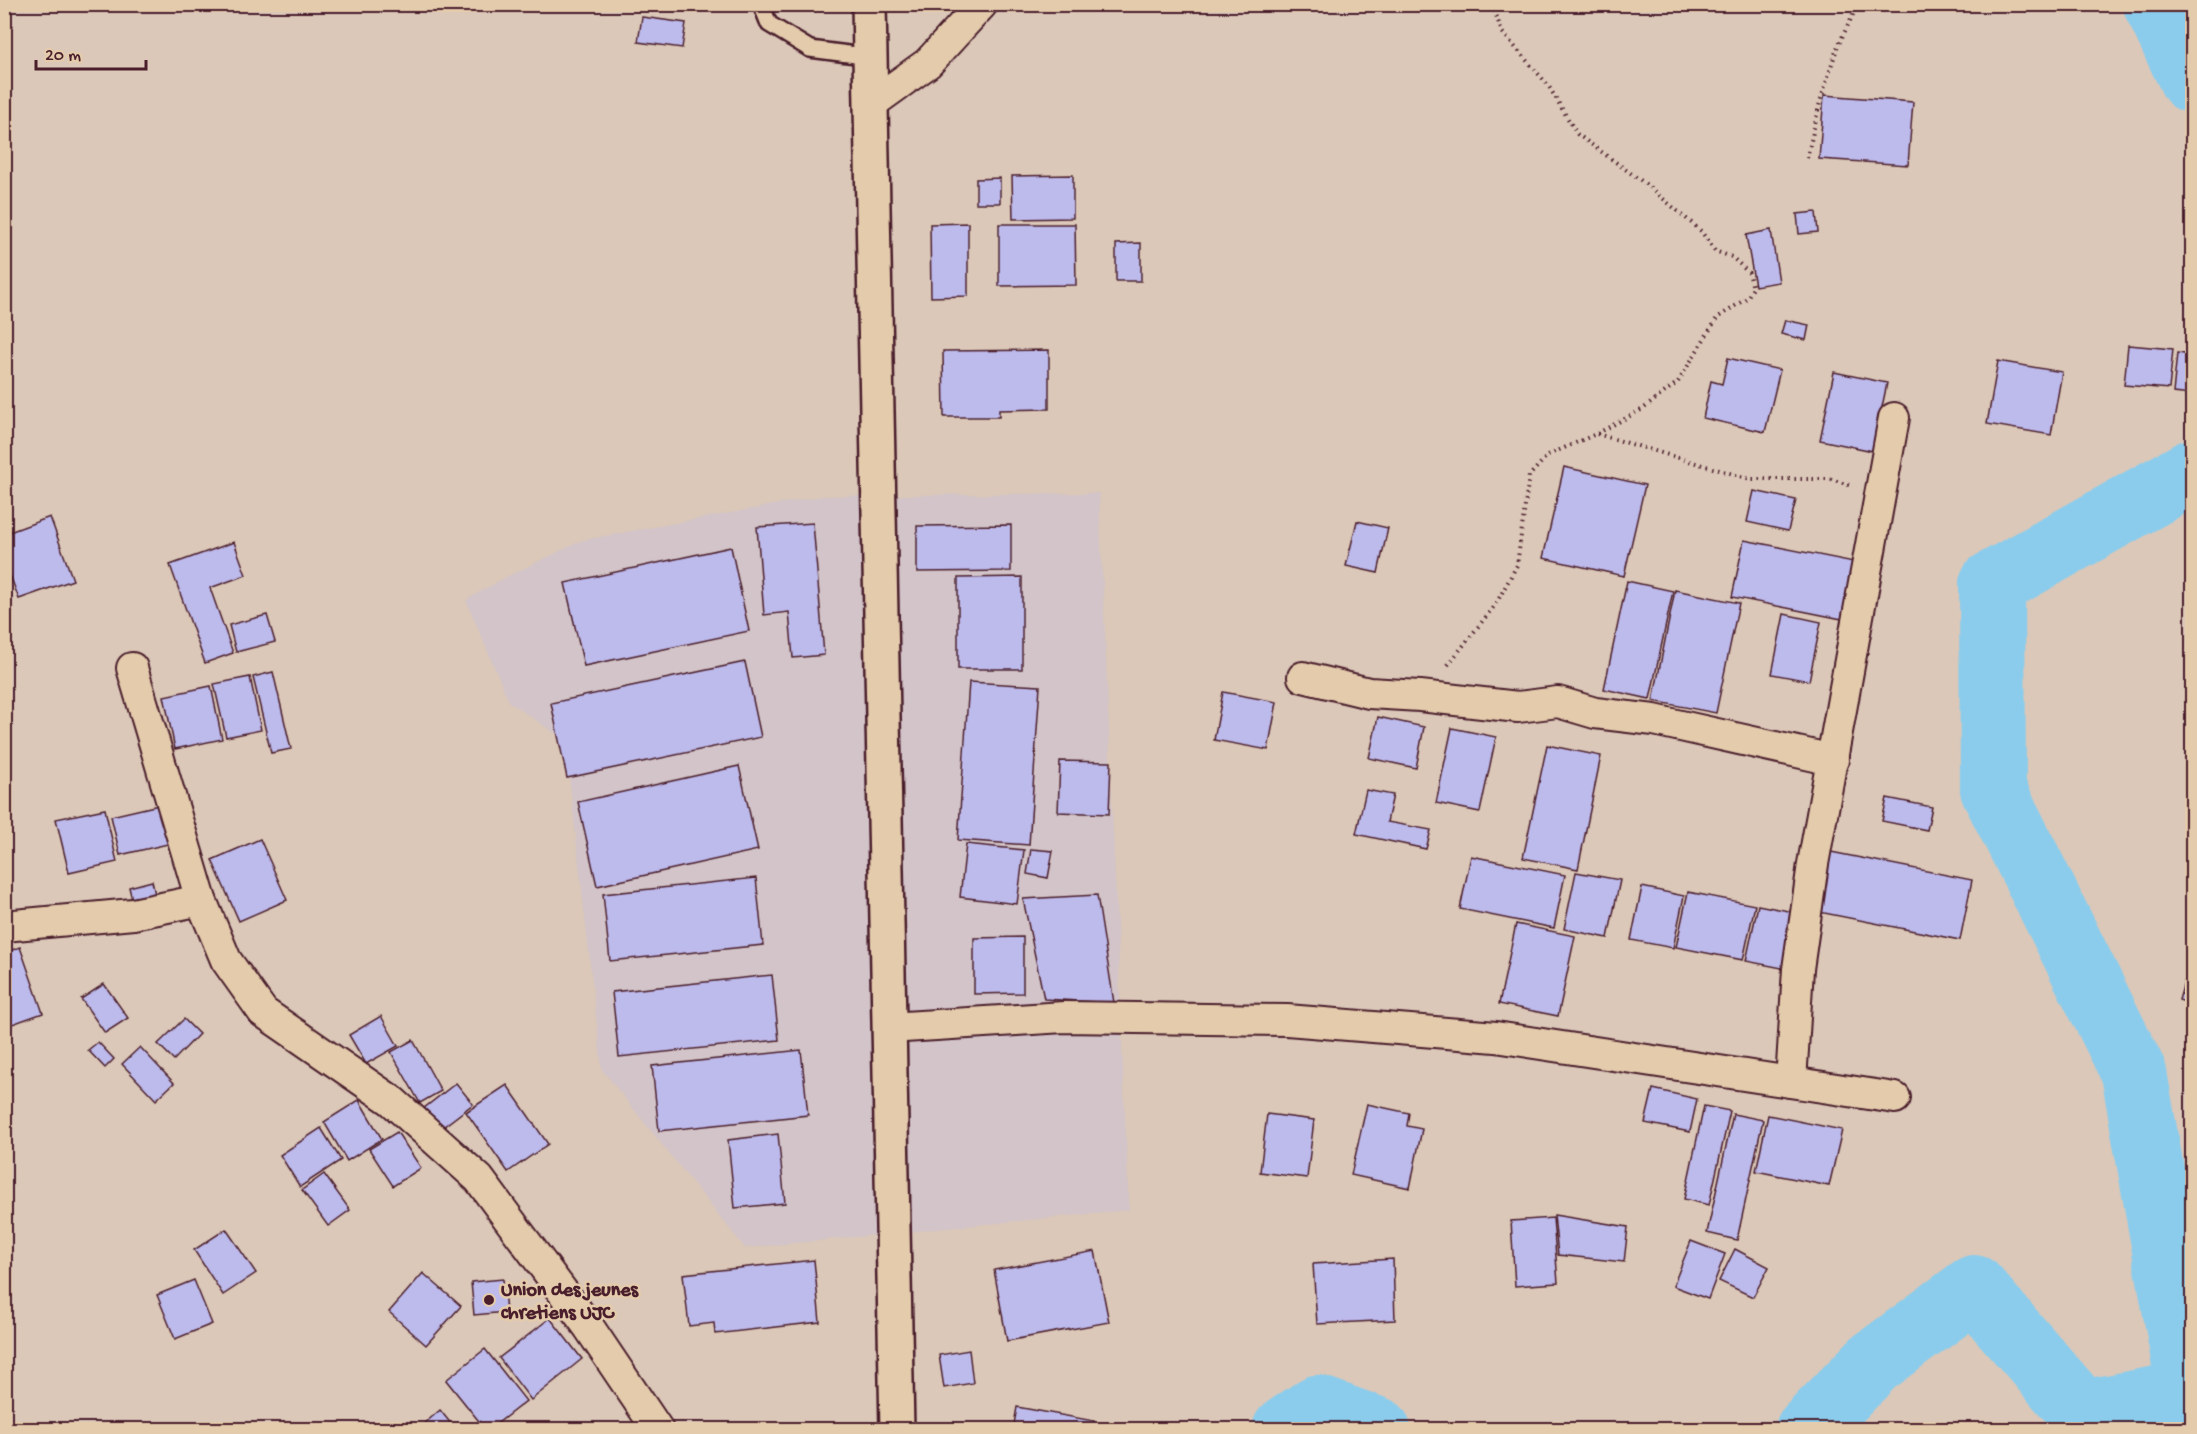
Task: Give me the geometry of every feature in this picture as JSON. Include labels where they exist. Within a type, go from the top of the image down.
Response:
[{"type":"main road","points":[[869,4],[878,346],[879,547],[897,1430]]},
{"type":"street","points":[[871,104],[928,63],[982,4]]},
{"type":"street","points":[[1791,1082],[1798,969],[1813,864],[1894,418]]},
{"type":"street","points":[[132,668],[201,900],[226,960],[263,1012],[392,1101],[479,1179],[588,1326],[658,1430]]},
{"type":"street","points":[[1303,677],[1369,693],[1518,707],[1558,702],[1595,713],[1654,720],[1833,760]]},
{"type":"street","points":[[4,926],[133,914],[201,900]]},
{"type":"street","points":[[888,1028],[1064,1017],[1287,1020],[1496,1037],[1895,1098]]},
{"type":"lane","points":[[761,4],[769,24],[810,49],[871,57]]},
{"type":"path","points":[[1420,696],[1460,651],[1496,604],[1517,565],[1529,476],[1548,455],[1643,410],[1678,381],[1716,318],[1747,298],[1753,288],[1749,273],[1732,257],[1715,251],[1701,231],[1692,223],[1647,185],[1577,134],[1548,85],[1502,32],[1492,4]]},
{"type":"path","points":[[1807,158],[1820,102],[1838,48],[1858,4]]},
{"type":"path","points":[[1596,434],[1750,479],[1831,479],[1882,494]]},
{"type":"shaded area","points":[[1099,493],[1129,1210],[745,1248],[602,1070],[565,740],[509,702],[466,600],[506,577],[583,540],[822,496]]},
{"type":"building","points":[[642,17],[686,23],[682,48],[638,42]]},
{"type":"building","points":[[1824,95],[1913,102],[1908,165],[1819,159]]},
{"type":"building","points":[[1073,175],[1073,218],[1013,219],[1012,176]]},
{"type":"building","points":[[1000,178],[1000,203],[976,203],[976,179]]},
{"type":"building","points":[[1816,212],[1818,232],[1799,234],[1797,214]]},
{"type":"building","points":[[968,223],[968,296],[931,297],[930,224]]},
{"type":"building","points":[[999,224],[1075,224],[1076,285],[999,286]]},
{"type":"building","points":[[1771,230],[1779,282],[1755,286],[1746,235]]},
{"type":"building","points":[[1141,243],[1141,281],[1116,281],[1116,244]]},
{"type":"building","points":[[1785,320],[1809,325],[1806,340],[1781,334]]},
{"type":"building","points":[[2128,345],[2173,349],[2169,389],[2124,385]]},
{"type":"building","points":[[1049,350],[1049,409],[999,410],[999,417],[944,417],[943,351]]},
{"type":"building","points":[[2177,353],[2192,355],[2192,395],[2173,393]]},
{"type":"building","points":[[1728,358],[1780,370],[1765,432],[1703,418],[1711,381],[1722,384]]},
{"type":"building","points":[[1998,361],[2062,372],[2051,435],[1987,424]]},
{"type":"building","points":[[1834,372],[1887,383],[1873,451],[1820,440]]},
{"type":"building","points":[[1564,467],[1645,485],[1624,576],[1543,558]]},
{"type":"building","points":[[1754,491],[1796,500],[1788,531],[1747,522]]},
{"type":"building","points":[[50,517],[73,580],[19,599],[4,559],[4,534]]},
{"type":"building","points":[[1357,521],[1388,528],[1378,573],[1346,566]]},
{"type":"building","points":[[813,523],[824,655],[793,658],[789,612],[764,615],[757,527]]},
{"type":"building","points":[[1011,525],[1011,571],[917,572],[917,526]]},
{"type":"building","points":[[1744,540],[1854,562],[1842,619],[1732,597]]},
{"type":"building","points":[[234,542],[246,575],[210,588],[233,653],[205,663],[170,565]]},
{"type":"building","points":[[731,547],[749,631],[584,666],[565,583]]},
{"type":"building","points":[[1022,577],[1022,669],[958,669],[958,578]]},
{"type":"building","points":[[1627,581],[1673,591],[1650,699],[1604,689]]},
{"type":"building","points":[[1675,590],[1739,603],[1716,713],[1653,701]]},
{"type":"building","points":[[1784,614],[1821,622],[1809,681],[1772,674]]},
{"type":"building","points":[[267,615],[275,642],[236,652],[229,625]]},
{"type":"building","points":[[745,662],[761,737],[567,778],[551,703]]},
{"type":"building","points":[[273,672],[291,749],[271,753],[253,677]]},
{"type":"building","points":[[250,677],[261,730],[226,737],[214,684]]},
{"type":"building","points":[[969,682],[1040,686],[1029,845],[958,840]]},
{"type":"building","points":[[211,686],[222,739],[175,749],[164,696]]},
{"type":"building","points":[[1223,692],[1277,702],[1268,750],[1214,740]]},
{"type":"building","points":[[1378,717],[1424,727],[1416,768],[1369,758]]},
{"type":"building","points":[[1452,728],[1496,737],[1480,812],[1436,803]]},
{"type":"building","points":[[1547,745],[1601,756],[1578,869],[1523,858]]},
{"type":"building","points":[[1060,761],[1111,762],[1109,814],[1058,812]]},
{"type":"building","points":[[739,766],[758,850],[597,886],[578,802]]},
{"type":"building","points":[[1366,790],[1393,795],[1387,822],[1431,830],[1426,849],[1356,834]]},
{"type":"building","points":[[1887,798],[1932,807],[1927,830],[1882,821]]},
{"type":"building","points":[[172,802],[181,841],[120,855],[111,816]]},
{"type":"building","points":[[105,809],[117,862],[69,873],[56,819]]},
{"type":"building","points":[[260,839],[287,900],[239,921],[212,860]]},
{"type":"building","points":[[966,844],[1024,850],[1017,904],[960,897]]},
{"type":"building","points":[[1031,849],[1053,851],[1048,878],[1027,874]]},
{"type":"building","points":[[1821,850],[1972,880],[1960,940],[1809,910]]},
{"type":"building","points":[[1471,856],[1565,875],[1554,928],[1460,909]]},
{"type":"building","points":[[1576,872],[1620,880],[1608,938],[1564,929]]},
{"type":"building","points":[[756,878],[763,945],[610,961],[603,894]]},
{"type":"building","points":[[152,881],[157,903],[134,908],[129,887]]},
{"type":"building","points":[[1642,887],[1684,896],[1673,948],[1631,940]]},
{"type":"building","points":[[1688,892],[1755,905],[1743,960],[1676,947]]},
{"type":"building","points":[[1097,895],[1114,1003],[1044,999],[1023,899]]},
{"type":"building","points":[[1758,905],[1799,913],[1787,969],[1746,961]]},
{"type":"building","points":[[1516,924],[1575,936],[1558,1016],[1499,1004]]},
{"type":"building","points":[[1023,937],[1023,993],[974,994],[974,938]]},
{"type":"building","points":[[20,947],[43,1013],[4,1027],[4,953]]},
{"type":"building","points":[[2192,954],[2192,1004],[2179,1000]]},
{"type":"building","points":[[772,975],[779,1040],[619,1057],[612,992]]},
{"type":"building","points":[[104,984],[128,1018],[105,1033],[81,999]]},
{"type":"building","points":[[381,1016],[398,1046],[366,1064],[349,1035]]},
{"type":"building","points":[[184,1019],[199,1034],[174,1060],[158,1044]]},
{"type":"building","points":[[413,1040],[441,1091],[420,1103],[391,1052]]},
{"type":"building","points":[[98,1042],[114,1059],[105,1068],[88,1050]]},
{"type":"building","points":[[140,1047],[174,1083],[156,1100],[122,1064]]},
{"type":"building","points":[[801,1050],[808,1115],[659,1131],[652,1066]]},
{"type":"building","points":[[456,1083],[473,1104],[439,1130],[423,1109]]},
{"type":"building","points":[[507,1085],[548,1144],[508,1172],[466,1112]]},
{"type":"building","points":[[1653,1089],[1697,1099],[1690,1132],[1645,1123]]},
{"type":"building","points":[[359,1100],[382,1139],[347,1161],[324,1122]]},
{"type":"building","points":[[1367,1104],[1409,1113],[1407,1126],[1422,1129],[1410,1188],[1351,1175]]},
{"type":"building","points":[[1704,1106],[1730,1111],[1709,1205],[1684,1199]]},
{"type":"building","points":[[1267,1114],[1314,1120],[1307,1178],[1260,1172]]},
{"type":"building","points":[[1733,1114],[1763,1120],[1737,1240],[1707,1233]]},
{"type":"building","points":[[1768,1115],[1842,1130],[1829,1186],[1756,1171]]},
{"type":"building","points":[[321,1128],[341,1160],[300,1187],[280,1155]]},
{"type":"building","points":[[397,1132],[421,1168],[393,1186],[369,1149]]},
{"type":"building","points":[[778,1134],[785,1203],[735,1208],[728,1140]]},
{"type":"building","points":[[324,1174],[350,1210],[328,1226],[302,1190]]},
{"type":"building","points":[[1554,1215],[1628,1227],[1624,1262],[1558,1255]]},
{"type":"building","points":[[1553,1218],[1558,1283],[1515,1286],[1511,1221]]},
{"type":"building","points":[[226,1229],[256,1273],[223,1295],[194,1250]]},
{"type":"building","points":[[1691,1241],[1725,1254],[1708,1299],[1673,1286]]},
{"type":"building","points":[[1735,1249],[1769,1267],[1753,1297],[1719,1281]]},
{"type":"building","points":[[1095,1251],[1109,1322],[1007,1341],[994,1270]]},
{"type":"building","points":[[1393,1259],[1395,1320],[1317,1324],[1313,1264]]},
{"type":"building","points":[[814,1260],[820,1322],[715,1334],[714,1323],[689,1326],[683,1274]]},
{"type":"building","points":[[423,1273],[461,1306],[426,1345],[389,1312]]},
{"type":"building","points":[[503,1279],[506,1312],[474,1315],[471,1282]]},
{"type":"building","points":[[194,1280],[212,1324],[175,1339],[157,1295]]},
{"type":"building","points":[[550,1318],[582,1359],[531,1400],[499,1358]]},
{"type":"building","points":[[485,1349],[526,1401],[489,1430],[486,1430],[446,1380]]},
{"type":"building","points":[[969,1350],[973,1383],[944,1388],[939,1355]]},
{"type":"building","points":[[1017,1407],[1094,1421],[1092,1430],[1013,1430]]},
{"type":"building","points":[[440,1410],[456,1430],[417,1430]]},
{"type":"waterway","points":[[2156,4],[2192,80]]},
{"type":"waterway","points":[[1808,1430],[1873,1363],[1974,1288],[2082,1413],[2190,1393],[2134,1073],[1993,789],[1992,584],[2192,472]]},
{"type":"waterway","points":[[1285,1430],[1317,1408],[1378,1430]]},
{"type":"place","name":"Union des jeunes chretiens UJC","points":[[489,1300]]}]
